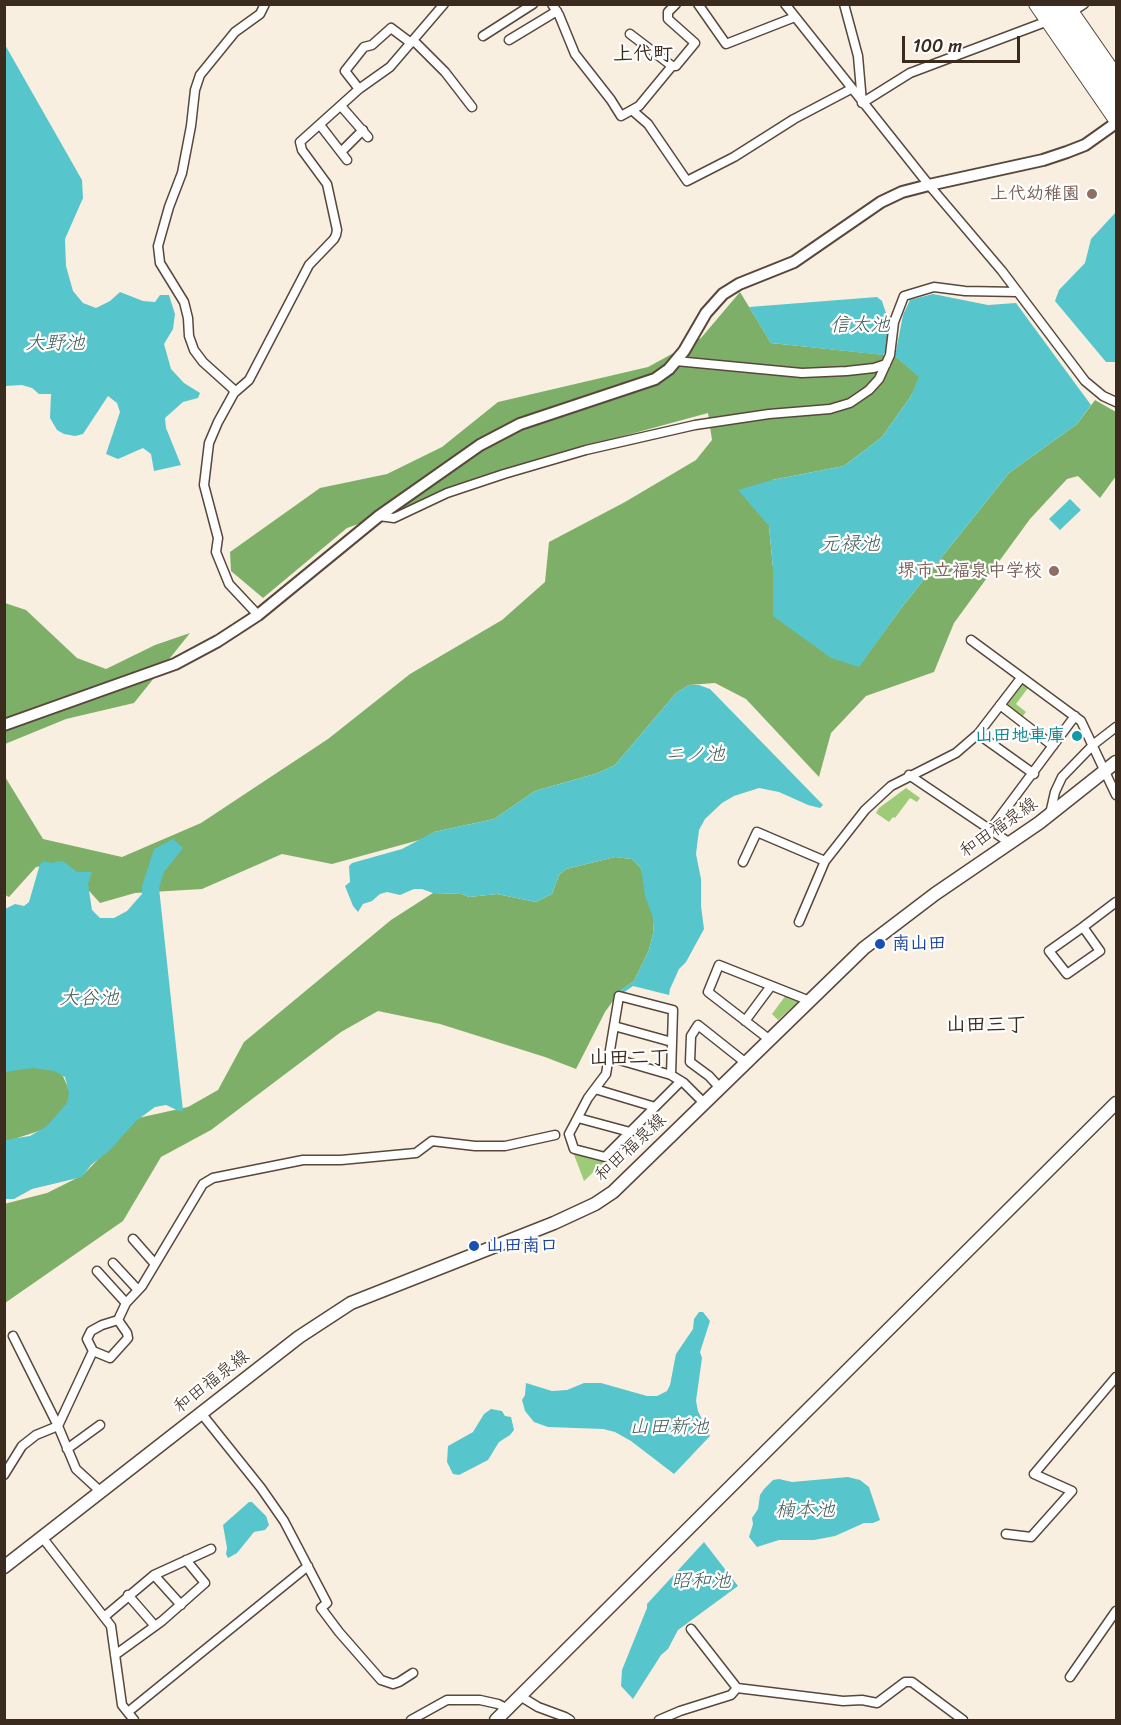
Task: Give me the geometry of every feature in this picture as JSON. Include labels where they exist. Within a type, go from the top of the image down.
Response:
[{"type":"main road","points":[[1036,4],[1116,122]]},
{"type":"main road","points":[[1044,4],[1116,106]]},
{"type":"main road","points":[[1058,4],[1116,87]]},
{"type":"main road","points":[[1074,7],[1116,76]]},
{"type":"main road","name":"和田福泉線","points":[[4,1567],[299,1337],[351,1303],[554,1223],[595,1204],[613,1192],[869,944],[934,894],[1050,814],[1112,766]]},
{"type":"main road","points":[[496,1720],[1116,1103]]},
{"type":"street","points":[[234,393],[233,389],[203,362],[194,350],[189,336],[184,302],[160,263],[158,246],[182,173],[195,90],[201,75],[235,32],[260,14],[265,4]]},
{"type":"street","points":[[258,615],[230,584],[216,552],[218,538],[204,485],[209,443],[218,422],[234,393],[249,380],[309,265],[336,235],[337,230],[327,184],[302,150],[300,142],[359,89],[390,67],[444,4]]},
{"type":"street","points":[[483,36],[533,4]]},
{"type":"street","points":[[509,40],[554,8],[575,54],[621,116],[633,111],[695,43],[668,19],[668,12],[676,4]]},
{"type":"street","points":[[698,4],[726,44],[795,17]]},
{"type":"street","points":[[785,4],[851,89],[1018,292],[1085,381],[1103,396],[1116,402]]},
{"type":"street","points":[[844,4],[858,56],[862,102]]},
{"type":"street","points":[[510,19],[520,34]]},
{"type":"street","points":[[862,102],[910,73],[1048,21]]},
{"type":"street","points":[[359,89],[345,71],[364,47],[372,45],[391,28],[412,42],[445,72],[472,107]]},
{"type":"street","points":[[630,34],[672,66]]},
{"type":"street","points":[[633,111],[648,123],[687,181],[734,157],[794,119],[851,89]]},
{"type":"street","points":[[341,106],[366,133],[341,152]]},
{"type":"street","points":[[4,725],[175,664],[218,641],[258,615],[379,516],[480,445],[520,424],[655,379],[669,369],[684,351],[706,313],[723,294],[739,284],[794,262],[881,202],[902,192],[1043,160],[1067,152],[1085,145],[1116,122]]},
{"type":"street","points":[[321,125],[347,160]]},
{"type":"street","points":[[379,516],[394,518],[447,493],[586,450],[729,419],[830,409],[850,403],[879,379],[890,355],[894,322],[904,296],[934,287],[965,291],[1018,292]]},
{"type":"street","points":[[676,361],[802,373],[847,371],[874,368],[886,364]]},
{"type":"street","points":[[971,640],[1081,721],[1094,744],[1112,766],[1116,795]]},
{"type":"street","points":[[799,922],[825,861],[865,810],[891,786],[956,753],[978,734],[1021,678]]},
{"type":"street","points":[[1000,705],[1053,746]]},
{"type":"street","points":[[990,830],[1076,716]]},
{"type":"street","points":[[1050,814],[1055,792],[1062,777],[1094,744],[1116,727]]},
{"type":"street","points":[[978,734],[1034,774]]},
{"type":"street","points":[[909,775],[1010,843]]},
{"type":"street","points":[[743,862],[757,832],[825,861]]},
{"type":"street","points":[[1083,927],[1100,951],[1067,974],[1049,951],[1116,902]]},
{"type":"street","points":[[770,1040],[708,992],[719,965],[810,1001]]},
{"type":"street","points":[[745,1021],[771,986]]},
{"type":"street","points":[[671,1075],[673,1010],[619,996],[606,1074],[588,1098],[569,1134],[574,1149],[605,1157],[681,1081]]},
{"type":"street","points":[[720,1088],[709,1076],[690,1062],[691,1035],[698,1025],[746,1063]]},
{"type":"street","points":[[614,1026],[672,1042]]},
{"type":"street","points":[[609,1057],[671,1075],[681,1081],[704,1103]]},
{"type":"street","points":[[595,1089],[655,1107]]},
{"type":"street","points":[[578,1118],[630,1132]]},
{"type":"street","points":[[118,1320],[128,1338],[111,1358],[93,1351],[87,1339],[91,1331],[118,1320],[126,1303],[138,1290],[155,1264],[203,1184],[213,1178],[303,1160],[340,1160],[416,1153],[432,1141],[475,1146],[505,1146],[555,1136]]},
{"type":"street","points":[[133,1239],[155,1264]]},
{"type":"street","points":[[113,1263],[138,1290]]},
{"type":"street","points":[[97,1271],[126,1303]]},
{"type":"street","points":[[13,1336],[58,1426],[76,1469],[101,1492]]},
{"type":"street","points":[[4,1475],[22,1446],[36,1435],[58,1426],[93,1351]]},
{"type":"street","points":[[1006,1534],[1031,1537],[1072,1491],[1034,1474],[1116,1377]]},
{"type":"street","points":[[201,1413],[261,1488],[284,1521],[327,1603],[321,1608],[344,1639],[381,1680],[393,1684],[413,1672]]},
{"type":"street","points":[[67,1449],[100,1425]]},
{"type":"street","points":[[42,1537],[111,1626],[122,1705],[134,1720]]},
{"type":"street","points":[[104,1617],[154,1575],[211,1549]]},
{"type":"street","points":[[115,1655],[181,1605],[205,1582],[186,1560]]},
{"type":"street","points":[[128,1712],[308,1566]]},
{"type":"street","points":[[154,1575],[181,1605]]},
{"type":"street","points":[[128,1596],[155,1626]]},
{"type":"street","points":[[1070,1677],[1116,1611]]},
{"type":"street","points":[[691,1629],[737,1688],[877,1703],[905,1682],[912,1682],[963,1720]]},
{"type":"street","points":[[659,1720],[731,1695],[737,1688]]},
{"type":"street","points":[[520,1696],[538,1707],[570,1720]]},
{"type":"street","points":[[411,1720],[447,1700],[480,1700],[508,1709]]},
{"type":"green space","points":[[740,292],[771,343],[895,356],[920,377],[911,396],[882,437],[844,466],[772,480],[769,526],[773,568],[859,666],[902,607],[1009,473],[1077,424],[1095,400],[1116,412],[1116,476],[1100,498],[1078,476],[1067,479],[1030,519],[954,623],[934,672],[866,696],[831,733],[819,777],[746,699],[715,683],[689,685],[676,693],[615,765],[598,773],[535,791],[494,819],[434,832],[423,839],[332,864],[282,854],[202,889],[135,893],[100,903],[64,863],[36,867],[9,897],[5,895],[4,775],[43,839],[122,857],[201,823],[328,739],[410,674],[502,620],[545,582],[549,542],[625,502],[696,460],[712,440],[708,413],[561,453],[347,528],[263,598],[231,571],[230,552],[320,488],[387,474],[442,447],[498,402],[648,367],[701,338]]},
{"type":"green space","points":[[5,603],[26,610],[77,658],[106,669],[155,645],[190,633],[134,703],[66,719],[5,744]]},
{"type":"green space","points":[[1023,684],[1028,688],[1016,704],[1026,712],[1022,717],[1007,705]]},
{"type":"green space","points":[[906,788],[920,798],[917,802],[910,798],[895,818],[893,817],[889,822],[876,813],[879,808]]},
{"type":"green space","points":[[615,857],[632,859],[641,868],[654,920],[653,934],[649,950],[634,981],[620,991],[605,1012],[576,1069],[440,1024],[378,1011],[341,1032],[211,1130],[161,1157],[123,1221],[5,1303],[4,1204],[47,1193],[83,1175],[138,1118],[188,1107],[218,1090],[244,1042],[391,920],[433,893],[462,894],[469,897],[497,894],[536,902],[552,894],[559,875],[566,869]]},
{"type":"green space","points":[[786,995],[800,1000],[778,1020],[772,1014]]},
{"type":"green space","points":[[5,1068],[60,1069],[72,1097],[48,1128],[5,1142]]},
{"type":"green space","points":[[573,1152],[588,1156],[605,1161],[584,1181]]},
{"type":"water","name":"大野池","points":[[4,43],[82,180],[83,198],[65,239],[66,266],[73,291],[83,303],[96,308],[110,301],[120,292],[143,301],[155,302],[160,295],[169,295],[175,314],[173,329],[164,344],[171,369],[184,383],[200,393],[198,398],[183,402],[165,418],[166,428],[181,465],[154,471],[151,454],[143,448],[118,459],[106,454],[120,412],[117,403],[108,396],[83,434],[75,436],[57,430],[50,418],[51,394],[39,394],[32,388],[22,385],[5,386]]},
{"type":"water","points":[[1116,212],[1116,362],[1106,362],[1055,301],[1059,290],[1085,263],[1091,239]]},
{"type":"water","name":"元禄池","points":[[933,294],[988,305],[1016,303],[1091,405],[1077,424],[1009,473],[902,607],[859,667],[831,658],[773,616],[773,568],[769,526],[738,490],[772,480],[844,466],[882,437],[911,396],[919,377],[895,356],[903,315],[910,300]]},
{"type":"water","name":"信太池","points":[[877,297],[882,301],[887,316],[887,350],[883,355],[771,343],[749,307]]},
{"type":"water","points":[[1070,499],[1081,510],[1060,530],[1049,519]]},
{"type":"water","name":"ニノ池","points":[[689,685],[699,685],[710,689],[823,805],[820,808],[808,805],[779,792],[759,788],[734,796],[722,803],[705,819],[699,830],[696,854],[701,879],[704,929],[686,962],[679,969],[669,995],[633,986],[623,993],[620,991],[634,981],[649,950],[653,934],[654,920],[645,896],[641,868],[632,859],[615,857],[566,869],[559,875],[552,894],[536,902],[497,894],[469,897],[462,894],[433,893],[414,889],[400,895],[387,892],[380,894],[372,901],[363,904],[358,912],[353,906],[345,886],[350,882],[349,866],[352,863],[402,849],[434,832],[494,819],[535,791],[598,773],[615,765],[676,693]]},
{"type":"water","name":"大谷池","points":[[173,839],[183,848],[164,872],[159,888],[183,1111],[166,1105],[155,1107],[136,1121],[109,1151],[91,1165],[82,1177],[32,1189],[14,1199],[5,1199],[5,1140],[30,1136],[47,1126],[67,1103],[69,1093],[65,1077],[54,1071],[33,1068],[5,1072],[5,909],[15,904],[24,906],[29,902],[40,864],[43,861],[53,863],[58,861],[64,862],[77,872],[92,872],[88,884],[92,910],[100,918],[114,918],[127,911],[142,894],[142,886],[154,849]]},
{"type":"water","name":"山田新池","points":[[699,1312],[703,1312],[710,1321],[700,1352],[702,1358],[696,1401],[698,1411],[710,1436],[674,1474],[631,1441],[615,1432],[603,1429],[548,1427],[534,1422],[525,1411],[522,1400],[526,1383],[552,1391],[567,1390],[584,1383],[601,1383],[647,1396],[657,1396],[667,1391],[676,1354],[693,1329],[694,1319]]},
{"type":"water","points":[[491,1409],[502,1411],[505,1416],[511,1417],[514,1430],[499,1442],[488,1460],[459,1475],[453,1474],[447,1462],[448,1446],[473,1432],[484,1414]]},
{"type":"water","name":"楠本池","points":[[848,1477],[860,1480],[869,1487],[880,1520],[864,1523],[835,1536],[814,1540],[779,1540],[757,1547],[749,1537],[753,1524],[752,1518],[758,1509],[760,1495],[773,1480],[792,1482]]},
{"type":"water","points":[[249,1502],[252,1502],[266,1516],[269,1525],[265,1530],[254,1532],[237,1553],[228,1558],[223,1525]]},
{"type":"water","name":"昭和池","points":[[704,1542],[738,1586],[678,1630],[668,1649],[661,1655],[633,1699],[621,1686],[622,1670],[647,1604]]},
{"type":"place","name":"上代幼稚園","points":[[1092,194]]},
{"type":"place","name":"堺市立福泉中学校","points":[[1054,571]]},
{"type":"place","name":"山田地車庫","points":[[1077,736]]},
{"type":"place","name":"南山田","points":[[880,944]]},
{"type":"place","name":"山田南口","points":[[474,1246]]},
{"type":"district","name":"上代町","points":[[643,55]]},
{"type":"district","name":"山田三丁","points":[[986,1026]]},
{"type":"district","name":"山田二丁","points":[[629,1059]]}]
